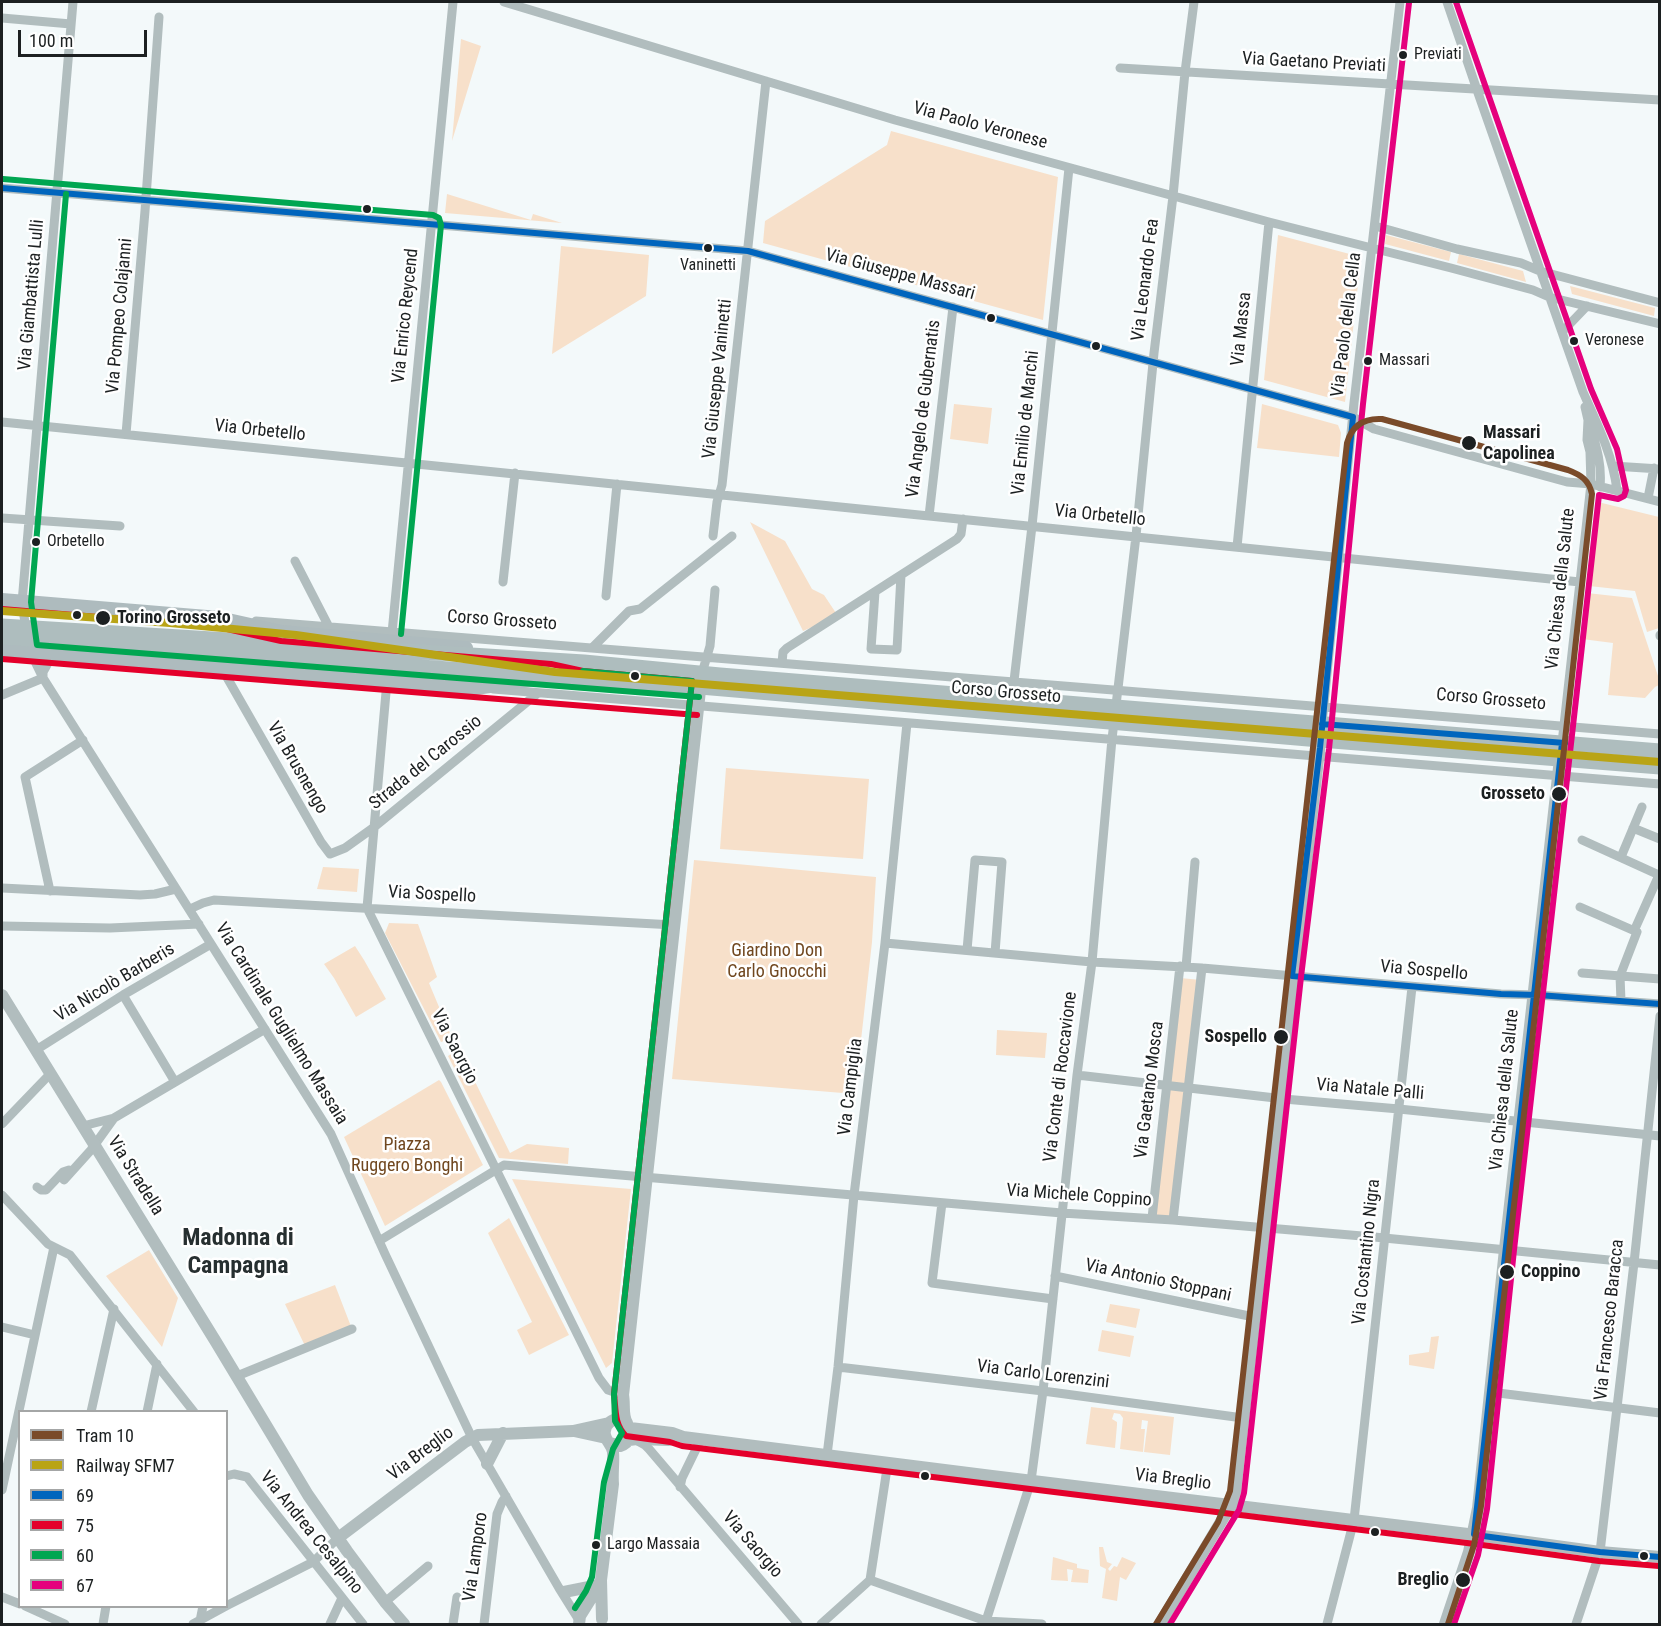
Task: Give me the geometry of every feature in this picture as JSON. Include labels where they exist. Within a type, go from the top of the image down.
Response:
[{"type":"main road","name":"Corso Grosseto","points":[[2,600],[219,618],[282,632],[552,655],[701,680],[1114,722],[1320,748],[1659,767]]},
{"type":"main road","points":[[2,626],[28,640]]},
{"type":"main road","points":[[2,637],[28,640]]},
{"type":"main road","name":"Corso Grosseto","points":[[2,650],[28,640],[584,662]]},
{"type":"main road","name":"Corso Grosseto","points":[[28,640],[53,654],[476,688],[565,676]]},
{"type":"main road","name":"Corso Grosseto","points":[[28,640],[565,676],[701,680],[1116,706],[1659,751]]},
{"type":"street","name":"Via Giambattista Lulli","points":[[28,640],[22,602],[73,2]]},
{"type":"street","name":"Via Enrico Reycend","points":[[392,633],[453,2]]},
{"type":"street","name":"Via Paolo Veronese","points":[[504,2],[895,120],[1269,222],[1533,290],[1549,297],[1659,323]]},
{"type":"street","name":"Via Leonardo Fea","points":[[1116,706],[1194,2]]},
{"type":"street","name":"Via Paolo della Cella","points":[[1322,724],[1353,417],[1400,2]]},
{"type":"street","points":[[1447,2],[1549,297],[1583,392],[1613,466],[1617,490]]},
{"type":"street","points":[[146,200],[159,17]]},
{"type":"street","points":[[2,18],[71,24]]},
{"type":"street","points":[[1119,68],[1185,72]]},
{"type":"street","name":"Via Gaetano Previati","points":[[1185,72],[1659,100]]},
{"type":"street","name":"Via Giuseppe Vaninetti","points":[[713,536],[717,502],[722,485],[766,81]]},
{"type":"street","name":"Via Emilio de Marchi","points":[[1014,681],[1069,168]]},
{"type":"street","name":"Via Giuseppe Massari","points":[[2,188],[748,251],[1353,417],[1374,429],[1567,482],[1595,485],[1659,502]]},
{"type":"street","name":"Via Pompeo Colajanni","points":[[126,434],[146,200]]},
{"type":"street","name":"Via Massa","points":[[1237,547],[1269,222]]},
{"type":"street","points":[[1375,226],[1457,249],[1521,263],[1540,271],[1659,303]]},
{"type":"street","points":[[1451,268],[1457,249]]},
{"type":"street","points":[[1563,331],[1587,306]]},
{"type":"street","name":"Via Angelo de Gubernatis","points":[[929,516],[953,307]]},
{"type":"street","name":"Via Chiesa della Salute","points":[[1445,1624],[1474,1534],[1481,1481],[1580,582],[1595,485],[1587,440],[1588,420],[1583,392]]},
{"type":"street","name":"Via Orbetello","points":[[2,422],[1580,582]]},
{"type":"street","points":[[1613,466],[1657,469],[1648,498]]},
{"type":"street","points":[[504,582],[515,473]]},
{"type":"street","points":[[606,596],[617,484]]},
{"type":"street","points":[[2,518],[120,526]]},
{"type":"street","points":[[782,663],[783,652],[787,648],[957,539],[961,534],[963,519]]},
{"type":"street","points":[[593,647],[629,611],[640,609],[732,536]]},
{"type":"street","points":[[295,561],[329,627]]},
{"type":"street","points":[[875,592],[871,649],[897,650],[901,575]]},
{"type":"street","points":[[613,1484],[618,1474],[624,1431],[623,1395],[698,706],[701,680],[710,646],[715,590]]},
{"type":"street","name":"Corso Grosseto","points":[[219,618],[1659,734]]},
{"type":"street","name":"Via Cardinale Guglielmo Massaia","points":[[28,640],[43,678],[331,1134],[472,1438],[561,1590],[584,1615]]},
{"type":"street","points":[[2,695],[43,678],[43,672],[53,654]]},
{"type":"street","name":"Via Brusnengo","points":[[221,667],[330,854]]},
{"type":"street","points":[[237,696],[236,676],[240,668]]},
{"type":"street","points":[[367,908],[387,681]]},
{"type":"street","name":"Corso Grosseto","points":[[476,688],[1112,740],[1320,748],[1558,776],[1659,784]]},
{"type":"street","name":"Strada del Carossio","points":[[330,854],[345,848],[373,828],[538,693]]},
{"type":"street","name":"Via Conte di Roccavione","points":[[986,1623],[1031,1481],[1092,962],[1116,706]]},
{"type":"street","name":"Via Campiglia","points":[[827,1455],[838,1367],[854,1195],[885,943],[907,723]]},
{"type":"street","points":[[1160,1624],[1232,1505],[1235,1492],[1322,724]]},
{"type":"street","points":[[50,891],[25,777],[83,740]]},
{"type":"street","points":[[1621,857],[1642,807]]},
{"type":"street","points":[[1633,828],[1659,839]]},
{"type":"street","points":[[1582,840],[1659,874],[1657,886],[1634,931],[1636,932],[1620,976],[1621,1001]]},
{"type":"street","points":[[967,950],[975,860],[1002,862],[995,953]]},
{"type":"street","points":[[1183,967],[1195,862]]},
{"type":"street","points":[[2,888],[140,895],[176,889]]},
{"type":"street","name":"Via Sospello","points":[[190,909],[214,900],[674,925]]},
{"type":"street","points":[[1580,907],[1634,931]]},
{"type":"street","name":"Via Saorgio","points":[[367,908],[599,1378],[608,1390],[623,1395]]},
{"type":"street","points":[[2,926],[110,928],[199,924]]},
{"type":"street","name":"Via Sospello","points":[[885,943],[1092,962],[1203,968],[1412,987],[1659,1004]]},
{"type":"street","name":"Via Nicolò Barberis","points":[[36,1050],[123,995],[211,944]]},
{"type":"street","name":"Via Gaetano Mosca","points":[[1152,1218],[1183,967]]},
{"type":"street","name":"Via Gaetano Mosca","points":[[1173,1220],[1203,968]]},
{"type":"street","points":[[1581,973],[1659,979]]},
{"type":"street","name":"Via Costantino Nigra","points":[[1327,1624],[1354,1520],[1412,987]]},
{"type":"street","points":[[123,995],[175,1082]]},
{"type":"street","name":"Via Stradella","points":[[4,1003],[36,1050],[308,1495],[385,1602],[404,1624]]},
{"type":"street","name":"Via Francesco Baracca","points":[[1576,1624],[1600,1552],[1634,1263],[1659,1016]]},
{"type":"street","points":[[82,1126],[114,1118],[265,1029]]},
{"type":"street","points":[[2,1124],[50,1074]]},
{"type":"street","name":"Via Natale Palli","points":[[1077,1075],[1659,1137]]},
{"type":"street","points":[[64,1180],[114,1118]]},
{"type":"street","name":"Via Michele Coppino","points":[[497,1169],[504,1165],[1062,1213],[1264,1227],[1659,1265]]},
{"type":"street","points":[[37,1187],[46,1190],[63,1172],[74,1169]]},
{"type":"street","points":[[379,1241],[497,1169]]},
{"type":"street","points":[[2,1195],[48,1244],[70,1255],[192,1410]]},
{"type":"street","points":[[942,1203],[932,1283],[1053,1299]]},
{"type":"street","points":[[19,1410],[54,1247]]},
{"type":"street","name":"Via Antonio Stoppani","points":[[1055,1276],[1254,1317]]},
{"type":"street","points":[[91,1410],[114,1309]]},
{"type":"street","points":[[2,1327],[35,1335]]},
{"type":"street","points":[[237,1376],[352,1329]]},
{"type":"street","points":[[147,1410],[157,1364]]},
{"type":"street","name":"Via Carlo Lorenzini","points":[[838,1367],[1043,1391],[1243,1418]]},
{"type":"street","points":[[1490,1392],[1659,1413]]},
{"type":"street","points":[[2,1490],[18,1415]]},
{"type":"street","name":"Via Breglio","points":[[573,1431],[618,1446],[624,1431]]},
{"type":"street","points":[[602,1622],[600,1582],[613,1484],[611,1472],[613,1452],[605,1431],[624,1431]]},
{"type":"street","name":"Via Saorgio","points":[[624,1431],[645,1445],[798,1624]]},
{"type":"street","name":"Via Breglio","points":[[338,1538],[478,1435],[624,1431],[671,1440],[683,1437],[701,1439],[1474,1534],[1600,1552],[1659,1557]]},
{"type":"street","points":[[487,1464],[504,1433]]},
{"type":"street","points":[[680,1487],[701,1439]]},
{"type":"street","points":[[821,1624],[870,1580],[888,1462]]},
{"type":"street","name":"Via Andrea Cesalpino","points":[[228,1476],[234,1474],[247,1477],[363,1624]]},
{"type":"street","name":"Via Lamporo","points":[[483,1624],[497,1514],[506,1497]]},
{"type":"street","points":[[228,1605],[313,1562],[338,1538]]},
{"type":"street","points":[[385,1602],[428,1566]]},
{"type":"street","points":[[870,1580],[986,1623],[1042,1624]]},
{"type":"street","points":[[561,1590],[600,1582]]},
{"type":"street","points":[[600,1582],[584,1615],[599,1614],[602,1622]]},
{"type":"street","name":"Via Cardinale Guglielmo Massaia","points":[[561,1590],[584,1615]]},
{"type":"street","points":[[2,1597],[18,1603]]},
{"type":"street","points":[[453,1624],[457,1597]]},
{"type":"street","points":[[330,1624],[342,1598]]},
{"type":"street","points":[[103,1624],[106,1608]]},
{"type":"street","points":[[198,1623],[202,1608]]},
{"type":"street","points":[[198,1623],[223,1608]]},
{"type":"street","points":[[45,1611],[65,1624]]},
{"type":"green space","points":[[461,39],[481,46],[452,141]]},
{"type":"green space","points":[[891,131],[1058,177],[1043,320],[763,243],[765,221],[887,145]]},
{"type":"green space","points":[[447,194],[531,220],[533,214],[562,223],[445,213]]},
{"type":"green space","points":[[1278,235],[1361,257],[1345,402],[1264,380]]},
{"type":"green space","points":[[1386,235],[1451,252],[1449,261],[1385,244]]},
{"type":"green space","points":[[561,246],[649,255],[646,296],[552,354]]},
{"type":"green space","points":[[1459,254],[1523,271],[1526,282],[1457,263]]},
{"type":"green space","points":[[1570,286],[1655,308],[1654,316],[1572,294]]},
{"type":"green space","points":[[954,404],[992,408],[988,444],[950,439]]},
{"type":"green space","points":[[1262,404],[1338,425],[1341,433],[1339,457],[1257,448]]},
{"type":"green space","points":[[1598,502],[1659,517],[1659,628],[1647,632],[1635,591],[1589,586]]},
{"type":"green space","points":[[750,522],[785,541],[812,589],[824,595],[838,616],[803,631]]},
{"type":"green space","points":[[1587,593],[1632,598],[1659,679],[1659,685],[1645,698],[1608,695],[1613,643],[1582,639]]},
{"type":"green space","points":[[726,768],[869,779],[863,859],[720,849]]},
{"type":"green space","name":"Giardino Don Carlo Gnocchi","points":[[694,860],[876,877],[872,942],[855,1094],[672,1079]]},
{"type":"green space","points":[[323,867],[359,869],[357,892],[317,889]]},
{"type":"green space","points":[[389,923],[418,924],[437,977],[429,983],[452,1038],[441,1042],[385,933]]},
{"type":"green space","points":[[355,946],[386,999],[356,1017],[324,964]]},
{"type":"green space","points":[[1180,978],[1201,980],[1173,1220],[1152,1218]]},
{"type":"green space","points":[[997,1030],[1047,1033],[1045,1058],[996,1055]]},
{"type":"green space","points":[[459,1049],[510,1153],[527,1144],[569,1148],[568,1164],[499,1158],[448,1056]]},
{"type":"green space","name":"Piazza Ruggero Bonghi","points":[[439,1080],[483,1165],[385,1226],[344,1137]]},
{"type":"green space","points":[[512,1179],[631,1189],[612,1363],[606,1368]]},
{"type":"green space","points":[[509,1218],[569,1335],[529,1355],[517,1330],[532,1322],[488,1233]]},
{"type":"green space","points":[[149,1250],[178,1298],[162,1347],[106,1276]]},
{"type":"green space","points":[[335,1285],[352,1329],[306,1348],[285,1304]]},
{"type":"green space","points":[[1110,1304],[1140,1309],[1136,1328],[1106,1322]]},
{"type":"green space","points":[[1102,1330],[1134,1336],[1130,1357],[1098,1351]]},
{"type":"green space","points":[[1439,1336],[1434,1369],[1409,1365],[1409,1355],[1429,1352],[1431,1337]]},
{"type":"green space","points":[[1091,1407],[1174,1417],[1170,1455],[1144,1452],[1148,1421],[1142,1420],[1141,1429],[1145,1429],[1143,1452],[1120,1449],[1123,1418],[1120,1414],[1114,1413],[1112,1419],[1117,1422],[1115,1448],[1086,1444]]},
{"type":"green space","points":[[1099,1547],[1103,1547],[1107,1562],[1112,1564],[1108,1569],[1110,1571],[1114,1566],[1117,1567],[1122,1557],[1136,1563],[1126,1580],[1120,1577],[1117,1601],[1102,1598],[1106,1569],[1100,1566]]},
{"type":"green space","points":[[1053,1557],[1077,1564],[1077,1568],[1089,1570],[1088,1583],[1071,1582],[1073,1570],[1067,1569],[1068,1581],[1051,1580]]},
{"type":"tram line","name":"10","points":[[1156,1624],[1218,1522],[1230,1491],[1347,443],[1352,432],[1364,421],[1382,419],[1568,470],[1584,479],[1592,494],[1481,1506],[1474,1545],[1448,1624]]},
{"type":"rail line","name":"SFM7","points":[[2,611],[296,635],[555,672],[1660,762]]},
{"type":"transit line","name":"67","points":[[1454,1624],[1478,1555],[1487,1509],[1599,495],[1618,499],[1624,496],[1626,490],[1617,449],[1591,389],[1456,2]]},
{"type":"transit line","name":"67","points":[[1170,1624],[1239,1510],[1244,1493],[1301,977],[1329,749],[1363,404],[1409,3]]},
{"type":"transit line","name":"60","points":[[3,179],[433,215],[439,218],[441,225],[401,634]]},
{"type":"transit line","name":"69","points":[[2,188],[748,251],[1353,417]]},
{"type":"transit line","name":"60","points":[[66,194],[31,602],[37,645],[699,697]]},
{"type":"transit line","name":"69","points":[[1353,417],[1320,748],[1292,976],[1501,994],[1660,1004]]},
{"type":"transit line","name":"75","points":[[2,609],[218,627],[281,641],[551,664],[583,671],[692,681],[614,1394],[617,1421],[626,1436],[670,1442],[682,1446],[1599,1561],[1659,1566]]},
{"type":"transit line","name":"75","points":[[2,659],[697,715]]},
{"type":"transit line","name":"60","points":[[575,1608],[592,1577],[604,1482],[613,1449],[622,1433],[615,1421],[614,1394],[692,681],[583,671]]},
{"type":"transit line","name":"69","points":[[1322,724],[1565,743]]},
{"type":"transit line","name":"69","points":[[1474,1534],[1562,743]]},
{"type":"transit line","name":"69","points":[[1476,1535],[1600,1552],[1660,1557]]},
{"type":"place","name":"Previati","points":[[1403,55]]},
{"type":"place","name":"Vaninetti","points":[[708,248]]},
{"type":"place","name":"Veronese","points":[[1574,341]]},
{"type":"place","name":"Massari","points":[[1368,361]]},
{"type":"place","name":"Massari Capolinea","points":[[1469,443]]},
{"type":"place","name":"Orbetello","points":[[36,542]]},
{"type":"place","name":"Torino Grosseto","points":[[103,618]]},
{"type":"place","name":"Grosseto","points":[[1559,794]]},
{"type":"place","name":"Sospello","points":[[1281,1037]]},
{"type":"place","name":"Coppino","points":[[1507,1272]]},
{"type":"place","name":"Largo Massaia","points":[[596,1545]]},
{"type":"place","name":"Breglio","points":[[1463,1580]]},
{"type":"district","name":"Madonna di Campagna","points":[[238,1253]]}]
